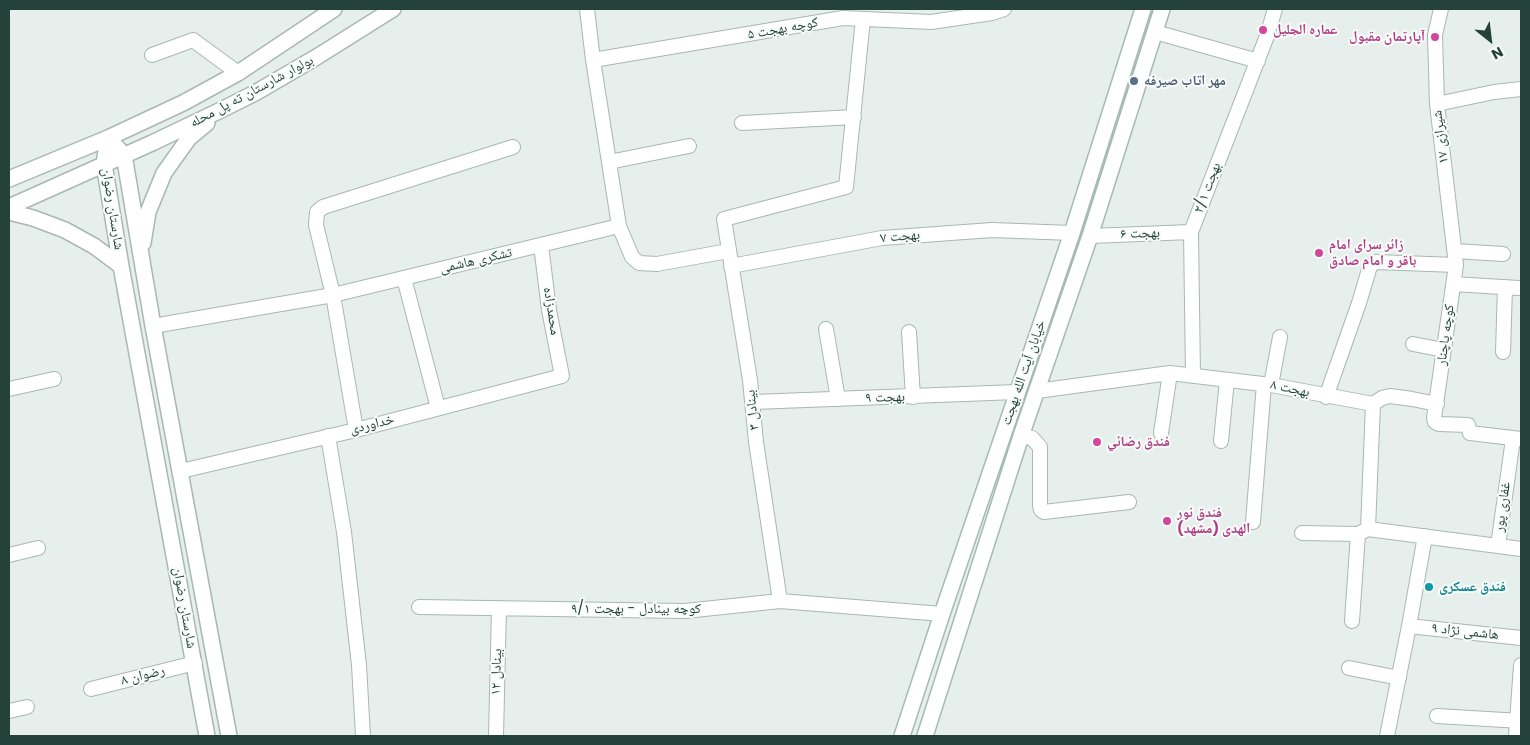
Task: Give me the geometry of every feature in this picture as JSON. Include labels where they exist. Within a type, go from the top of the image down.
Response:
[{"type":"street","name":"بولوار شارستان ته پل محله","points":[[9,179],[108,138],[183,103],[238,73],[334,9]]},
{"type":"street","name":"بولوار شارستان ته پل محله","points":[[9,206],[221,110],[315,58],[394,9]]},
{"type":"street","points":[[587,9],[593,60],[620,226],[632,257],[639,264],[657,264],[728,251]]},
{"type":"street","name":"کوچه بهجت ۵","points":[[593,60],[843,18],[930,22],[975,12],[992,13],[1004,9]]},
{"type":"street","name":"خیابان آیت الله بهجت","points":[[902,736],[1072,233],[1143,9]]},
{"type":"street","name":"خیابان آیت الله بهجت","points":[[925,736],[1021,436],[1090,236],[1162,9]]},
{"type":"street","name":"بهجت ۲/۱","points":[[1193,376],[1191,232],[1258,61],[1275,9]]},
{"type":"street","name":"شیرازی ۱۷","points":[[1440,9],[1435,35],[1437,104],[1456,258]]},
{"type":"street","points":[[742,123],[854,117],[863,19]]},
{"type":"street","points":[[1155,32],[1258,61]]},
{"type":"street","points":[[152,55],[193,40],[238,73]]},
{"type":"street","points":[[1437,104],[1494,92],[1521,89]]},
{"type":"street","points":[[141,254],[148,212],[164,173],[189,138],[221,110]]},
{"type":"street","name":"بینادل ۳","points":[[780,601],[756,442],[754,402],[724,219],[846,186],[854,117]]},
{"type":"street","name":"شارستان رضوان","points":[[108,138],[124,155],[153,326],[229,736]]},
{"type":"street","name":"شارستان رضوان","points":[[108,138],[104,164],[207,736]]},
{"type":"street","points":[[609,162],[689,146]]},
{"type":"street","points":[[356,430],[333,295],[316,225],[317,212],[323,207],[513,147]]},
{"type":"street","points":[[9,212],[33,218],[65,230],[94,246],[122,266]]},
{"type":"street","name":"تشکری هاشمی","points":[[153,326],[333,295],[620,226]]},
{"type":"street","name":"بهجت ۷","points":[[731,266],[882,238],[992,230],[1072,233]]},
{"type":"street","name":"بهجت ۶","points":[[1090,236],[1191,232]]},
{"type":"street","name":"محمدزاده","points":[[541,245],[549,310],[562,376]]},
{"type":"street","points":[[1326,397],[1370,266],[1376,262],[1503,254]]},
{"type":"street","name":"کوچه پاچنار","points":[[1436,404],[1454,284],[1456,258]]},
{"type":"street","points":[[404,278],[438,408]]},
{"type":"street","points":[[1454,284],[1519,288]]},
{"type":"street","points":[[1503,352],[1505,287]]},
{"type":"street","points":[[826,329],[838,399]]},
{"type":"street","points":[[909,332],[913,397]]},
{"type":"street","points":[[1253,522],[1268,384],[1280,337]]},
{"type":"street","points":[[1413,344],[1444,350]]},
{"type":"street","points":[[1161,433],[1170,373]]},
{"type":"street","name":"بهجت ۸","points":[[1037,391],[1170,373],[1268,384],[1326,397],[1373,404],[1382,398],[1390,396],[1436,404]]},
{"type":"street","name":"خداوردی","points":[[181,472],[356,430],[562,376]]},
{"type":"street","points":[[9,389],[54,379]]},
{"type":"street","points":[[1221,441],[1227,380]]},
{"type":"street","name":"بهجت ۹","points":[[754,402],[1017,392]]},
{"type":"street","points":[[1352,621],[1363,532],[1373,404]]},
{"type":"street","points":[[1436,404],[1434,418],[1435,422],[1439,424],[1468,425],[1470,433],[1517,439]]},
{"type":"street","points":[[328,436],[345,541],[359,665],[363,736]]},
{"type":"street","points":[[1021,436],[1032,438],[1040,447],[1040,505],[1044,512],[1129,502]]},
{"type":"street","name":"غفاری پور","points":[[1498,546],[1517,439]]},
{"type":"street","points":[[1302,532],[1363,532],[1425,536],[1521,549]]},
{"type":"street","points":[[1388,736],[1425,536]]},
{"type":"street","points":[[9,555],[38,548]]},
{"type":"street","name":"کوچه بینادل - بهجت ۹/۱","points":[[419,607],[685,611],[780,601],[942,614]]},
{"type":"street","name":"بینادل ۱۲","points":[[496,736],[499,608]]},
{"type":"street","name":"هاشمی نژاد ۹","points":[[1409,626],[1521,638]]},
{"type":"street","name":"رضوان ۸","points":[[91,690],[194,663]]},
{"type":"street","points":[[1516,736],[1520,720],[1521,665]]},
{"type":"street","points":[[1348,668],[1399,678]]},
{"type":"street","points":[[9,711],[27,707]]},
{"type":"street","points":[[1437,716],[1520,720]]},
{"type":"place","name":"عماره الجلیل","points":[[1263,30]]},
{"type":"place","name":"آپارتمان مقبول","points":[[1435,37]]},
{"type":"place","name":"مهر اتاب صيرفه","points":[[1134,81]]},
{"type":"place","name":"زائر سرای امام باقر و امام صادق","points":[[1319,253]]},
{"type":"place","name":"فندق رضائي","points":[[1097,442]]},
{"type":"place","name":"فندق نور الهدى (مشهد)","points":[[1167,521]]},
{"type":"place","name":"فندق عسکری","points":[[1429,587]]}]
